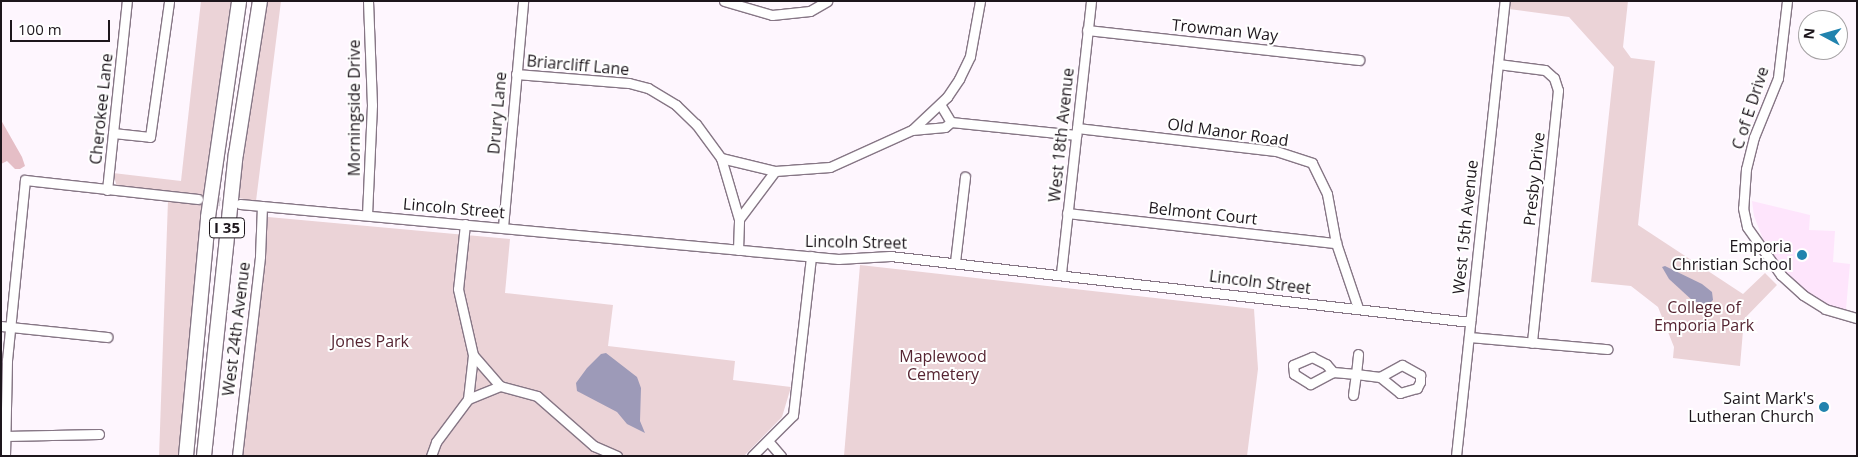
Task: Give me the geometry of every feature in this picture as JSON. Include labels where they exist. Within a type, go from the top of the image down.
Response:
[{"type":"highway","name":"I 35","points":[[186,456],[209,207],[239,1]]},
{"type":"highway","name":"I 35","points":[[204,456],[236,154],[260,1]]},
{"type":"street","name":"Cherokee Lane","points":[[107,190],[127,1]]},
{"type":"street","points":[[113,133],[150,137],[169,1]]},
{"type":"street","name":"Morningside Drive","points":[[367,215],[372,105],[368,1]]},
{"type":"street","name":"Drury Lane","points":[[503,227],[523,1]]},
{"type":"street","points":[[724,1],[772,15],[810,11],[827,1]]},
{"type":"street","points":[[721,158],[775,171],[830,167],[912,130],[940,104],[970,56],[980,1]]},
{"type":"street","name":"West 18th Avenue","points":[[1061,273],[1091,1]]},
{"type":"street","name":"West 15th Avenue","points":[[1456,456],[1504,1]]},
{"type":"street","name":"C of E Drive","points":[[1787,1],[1778,78],[1754,137],[1746,169],[1743,208],[1747,227],[1781,275],[1803,295],[1824,309],[1857,318]]},
{"type":"street","name":"Trowman Way","points":[[1088,30],[1359,60]]},
{"type":"street","name":"Presby Drive","points":[[1498,64],[1545,70],[1554,78],[1558,90],[1532,343]]},
{"type":"street","name":"Briarcliff Lane","points":[[516,74],[629,83],[648,88],[676,106],[696,124],[721,158],[739,219],[738,250]]},
{"type":"street","points":[[940,104],[951,122]]},
{"type":"street","points":[[912,130],[945,127],[951,122],[1076,132]]},
{"type":"street","name":"Old Manor Road","points":[[1076,132],[1276,151],[1300,157],[1312,163],[1327,194],[1336,243],[1358,308]]},
{"type":"street","points":[[739,219],[775,171]]},
{"type":"street","points":[[955,262],[965,177]]},
{"type":"street","points":[[5,456],[6,327],[25,180],[198,199]]},
{"type":"street","name":"Lincoln Street","points":[[240,204],[838,259],[890,256],[955,262],[1470,322]]},
{"type":"street","name":"West 24th Avenue","points":[[236,456],[260,256],[262,206]]},
{"type":"street","name":"Belmont Court","points":[[1067,213],[1336,243]]},
{"type":"street","points":[[431,456],[436,442],[468,399],[473,355],[459,304],[465,224]]},
{"type":"street","points":[[752,456],[793,415],[796,404],[811,256]]},
{"type":"street","points":[[6,327],[107,337]]},
{"type":"street","points":[[1469,337],[1607,349]]},
{"type":"street","points":[[1353,395],[1358,354]]},
{"type":"street","points":[[473,355],[500,386],[537,396],[594,446],[618,456]]},
{"type":"street","points":[[1333,372],[1380,377]]},
{"type":"street","points":[[468,399],[500,386]]},
{"type":"street","points":[[4,436],[99,434]]},
{"type":"street","points":[[768,441],[781,456]]},
{"type":"shaded area","points":[[1,120],[22,157],[25,166],[20,169],[15,169],[7,161],[1,164]]},
{"type":"shaded area","name":"Emporia Christian School","points":[[1752,201],[1810,215],[1809,230],[1835,231],[1833,262],[1850,264],[1846,309],[1842,311],[1823,303],[1791,280],[1766,247],[1754,216]]},
{"type":"shaded area","points":[[1665,266],[1702,284],[1712,292],[1713,300],[1708,305],[1693,301],[1669,279],[1662,267]]},
{"type":"shaded area","points":[[606,353],[637,377],[641,388],[640,421],[645,433],[627,424],[617,412],[577,391],[576,383],[587,368],[601,354]]},
{"type":"green space","points":[[201,1],[231,1],[203,196],[117,187],[113,173],[181,181]]},
{"type":"green space","points":[[266,1],[281,1],[256,201],[238,198]]},
{"type":"green space","name":"College of Emporia Park","points":[[1510,1],[1628,1],[1623,47],[1631,58],[1655,61],[1638,225],[1743,294],[1765,273],[1777,285],[1744,319],[1740,366],[1673,358],[1674,347],[1658,307],[1631,286],[1591,282],[1614,67],[1569,17],[1509,9]]},
{"type":"green space","points":[[168,200],[203,201],[194,456],[159,456]]},
{"type":"green space","name":"Jones Park","points":[[268,217],[510,239],[505,293],[613,305],[608,346],[735,361],[733,380],[791,387],[782,417],[744,456],[242,456]]},
{"type":"green space","name":"Maplewood Cemetery","points":[[860,265],[1254,309],[1258,369],[1247,456],[844,456]]},
{"type":"tunnel","points":[[198,199],[235,203]]},
{"type":"place","name":"Emporia Christian School","points":[[1802,255]]},
{"type":"place","name":"Saint Mark's Lutheran Church","points":[[1824,407]]}]
